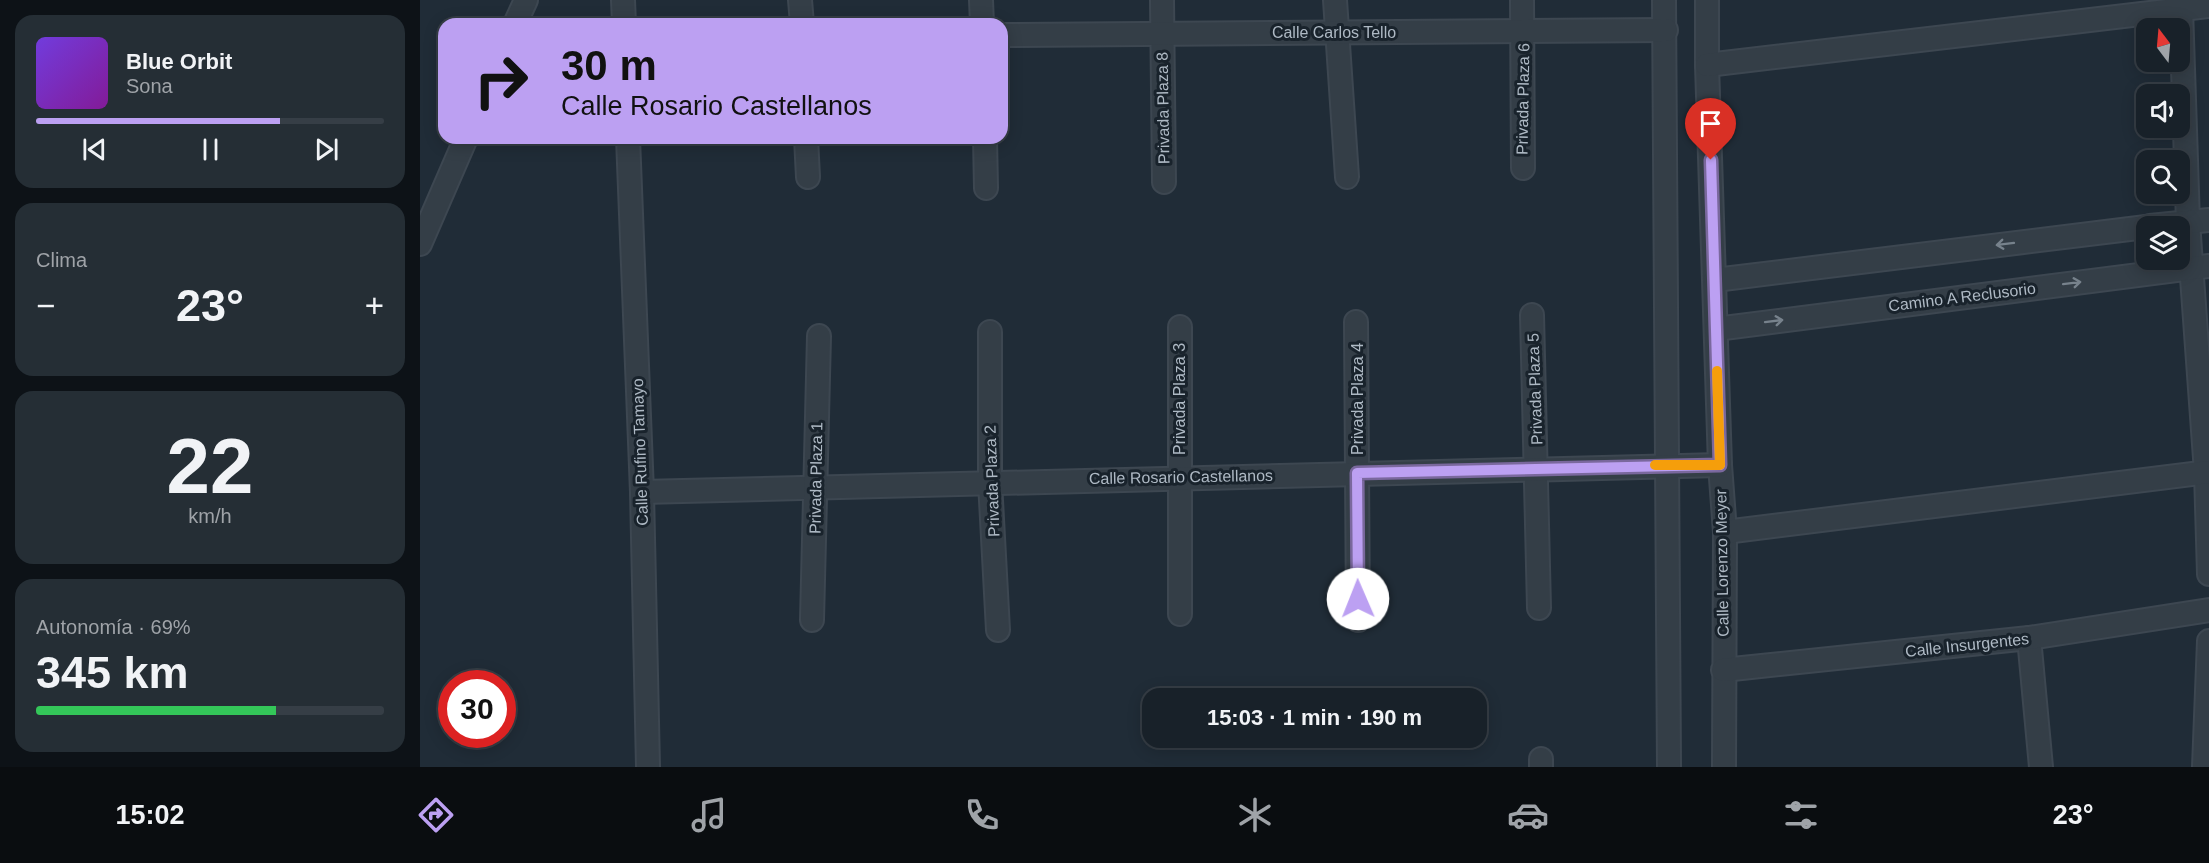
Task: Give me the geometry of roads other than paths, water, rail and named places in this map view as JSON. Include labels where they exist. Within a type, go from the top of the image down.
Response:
[{"type":"street","points":[[518,18],[526,0]]},
{"type":"street","points":[[623,0],[624,18]]},
{"type":"street","points":[[800,0],[802,18]]},
{"type":"street","points":[[981,0],[982,18]]},
{"type":"street","points":[[1161,34],[1162,0]]},
{"type":"street","points":[[1335,0],[1335,32],[1347,177]]},
{"type":"street","points":[[1522,0],[1524,31]]},
{"type":"street","points":[[1664,0],[1666,30],[1669,767]]},
{"type":"street","name":"Calle Lorenzo Meyer","points":[[1707,0],[1707,65],[1720,465],[1725,532],[1724,767]]},
{"type":"street","points":[[1707,65],[2209,6]]},
{"type":"street","points":[[2181,8],[2198,221],[2209,574]]},
{"type":"street","name":"Calle Carlos Tello","points":[[1008,35],[1666,30]]},
{"type":"street","name":"Privada Plaza 6","points":[[1522,168],[1524,31]]},
{"type":"street","name":"Privada Plaza 8","points":[[1161,34],[1164,182]]},
{"type":"street","points":[[420,244],[463,144]]},
{"type":"street","name":"Calle Rufino Tamayo","points":[[628,144],[642,492],[648,767]]},
{"type":"street","points":[[806,144],[808,177]]},
{"type":"street","points":[[985,144],[986,188]]},
{"type":"street","points":[[1715,280],[2136,228]]},
{"type":"street","name":"Camino A Reclusorio","points":[[1716,329],[2200,267]]},
{"type":"street","name":"Privada Plaza 5","points":[[1532,315],[1539,608]]},
{"type":"street","name":"Privada Plaza 4","points":[[1356,322],[1358,620]]},
{"type":"street","name":"Privada Plaza 3","points":[[1180,327],[1180,614]]},
{"type":"street","name":"Privada Plaza 2","points":[[990,332],[990,482],[998,630]]},
{"type":"street","name":"Privada Plaza 1","points":[[812,620],[819,336]]},
{"type":"street","name":"Calle Rosario Castellanos","points":[[642,492],[1668,464],[1720,465]]},
{"type":"street","points":[[1725,532],[2207,472]]},
{"type":"street","name":"Calle Insurgentes","points":[[1723,670],[2029,638],[2209,610]]},
{"type":"street","points":[[2029,638],[2041,767]]},
{"type":"street","points":[[2204,767],[2209,641]]}]
